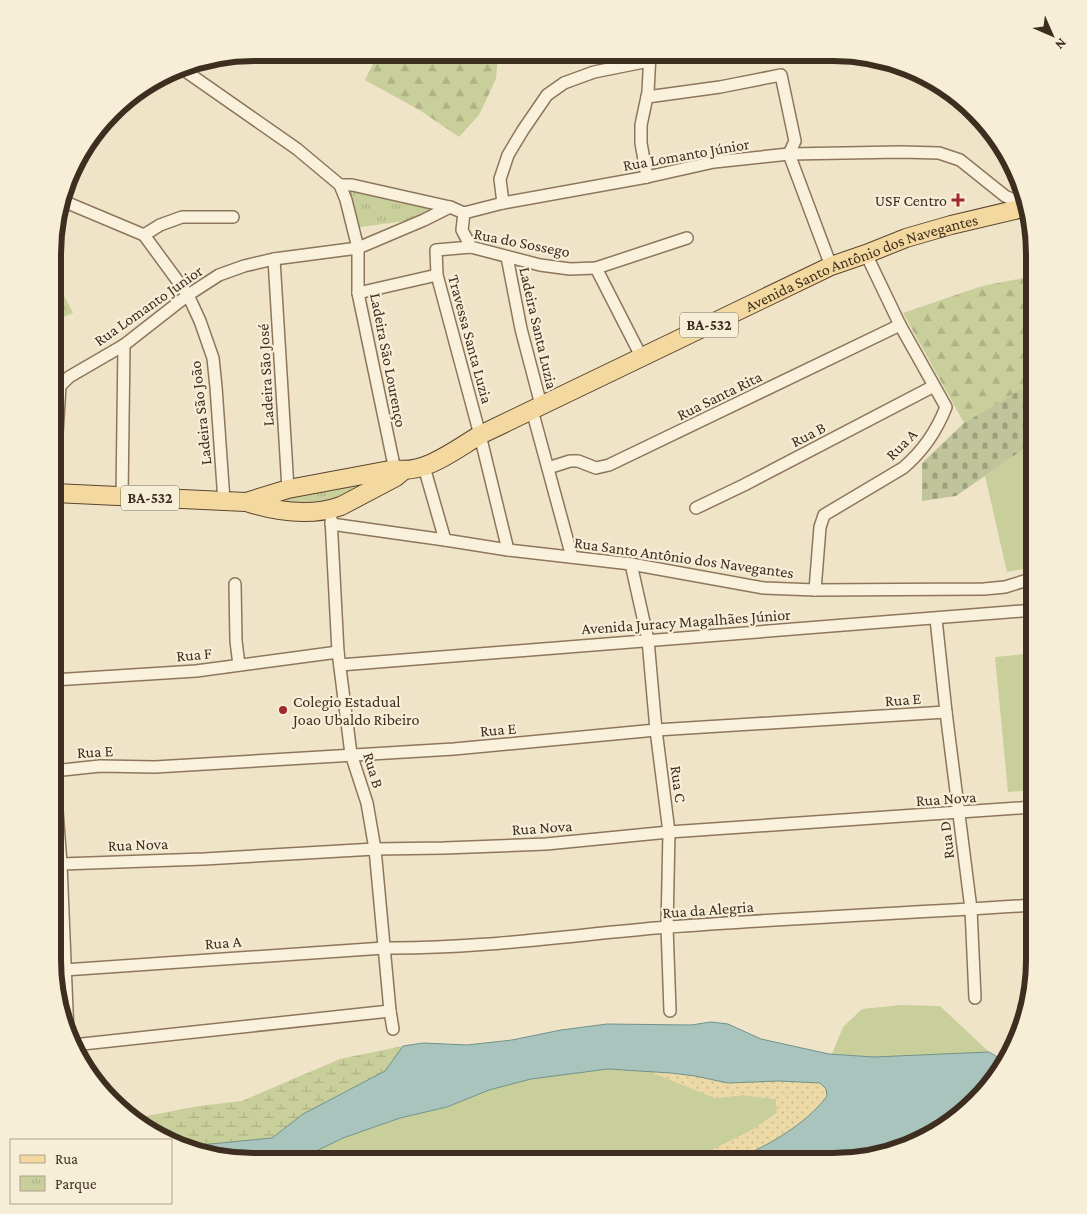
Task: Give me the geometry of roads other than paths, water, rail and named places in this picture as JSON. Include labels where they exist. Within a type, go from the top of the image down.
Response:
[{"type":"main road","name":"Avenida Santo Antônio dos Navegantes","points":[[246,502],[288,490],[424,467],[480,435],[831,266],[906,238],[1020,209]]},
{"type":"main road","name":"Avenida Santo Antônio dos Navegantes","points":[[331,517],[398,472]]},
{"type":"main road","name":"BA-532","points":[[61,493],[246,502],[268,509],[308,512],[331,517]]},
{"type":"street","points":[[503,203],[500,179],[508,155],[522,130],[547,95],[564,83],[594,72],[637,61]]},
{"type":"street","points":[[648,177],[641,125],[647,97],[649,61]]},
{"type":"street","points":[[188,73],[297,149],[340,184],[450,207],[464,213],[462,230],[472,247]]},
{"type":"street","points":[[647,97],[781,75],[795,141],[789,154],[831,266]]},
{"type":"street","name":"Rua Lomanto Júnior","points":[[464,213],[503,203],[648,177],[714,162],[789,154],[939,153],[960,160],[1004,196],[1019,203]]},
{"type":"street","name":"Ladeira São Lourenço","points":[[340,184],[358,248],[358,293],[398,472]]},
{"type":"street","points":[[68,203],[144,235],[160,225],[182,217],[232,217]]},
{"type":"street","name":"Rua Lomanto Junior","points":[[61,385],[69,377],[124,345],[188,295],[219,275],[244,266],[274,259],[358,248],[450,207]]},
{"type":"street","name":"Ladeira São João","points":[[144,235],[188,295],[200,321],[212,358],[216,387],[224,501]]},
{"type":"street","name":"Rua do Sossego","points":[[436,250],[472,247],[507,257],[570,269],[596,268],[687,238]]},
{"type":"street","name":"Travessa Santa Luzia","points":[[436,250],[437,276],[480,435],[508,550]]},
{"type":"street","name":"Rua A","points":[[815,590],[820,521],[829,511],[903,468],[915,457],[934,432],[946,407],[900,325],[866,254]]},
{"type":"street","name":"Ladeira Santa Luzia","points":[[507,257],[548,468],[572,557]]},
{"type":"street","name":"Ladeira São José","points":[[274,259],[288,490]]},
{"type":"street","points":[[596,268],[642,358]]},
{"type":"street","points":[[358,293],[437,276]]},
{"type":"street","name":"Rua Santa Rita","points":[[548,468],[570,461],[596,468],[609,466],[900,325]]},
{"type":"street","points":[[122,496],[124,345]]},
{"type":"street","name":"Rua B","points":[[696,508],[934,386]]},
{"type":"street","points":[[424,467],[445,540]]},
{"type":"street","name":"Rua B","points":[[331,517],[338,652],[351,754],[367,803],[375,849],[393,1029]]},
{"type":"street","name":"Rua Santo Antônio dos Navegantes","points":[[331,517],[445,540],[508,550],[631,564],[764,588],[815,590],[984,589],[1006,587],[1026,581]]},
{"type":"street","name":"Rua C","points":[[631,564],[648,640],[656,730],[669,832],[667,928],[670,1011]]},
{"type":"street","points":[[235,584],[236,641],[239,665]]},
{"type":"street","name":"Avenida Juracy Magalhães Júnior","points":[[340,665],[1026,611]]},
{"type":"street","name":"Rua D","points":[[936,618],[971,909],[975,998]]},
{"type":"street","name":"Rua F","points":[[61,680],[196,671],[338,652]]},
{"type":"street","name":"Rua E","points":[[61,770],[100,766],[154,767],[454,749],[656,730],[946,712]]},
{"type":"street","name":"Rua Nova","points":[[61,866],[375,849],[546,844],[669,832],[1026,808]]},
{"type":"street","name":"Rua da Alegria","points":[[384,948],[494,944],[667,928],[1026,906]]},
{"type":"street","points":[[61,925],[66,1001]]},
{"type":"street","name":"Rua A","points":[[64,970],[384,948]]},
{"type":"street","points":[[81,1045],[390,1011]]},
{"type":"water","points":[[711,1022],[728,1024],[761,1039],[829,1054],[874,1057],[989,1052],[999,1058],[978,1087],[960,1105],[940,1120],[918,1133],[895,1143],[858,1151],[833,1153],[750,1153],[784,1135],[808,1116],[827,1096],[826,1089],[820,1083],[779,1081],[728,1083],[671,1073],[608,1069],[531,1079],[489,1090],[447,1107],[400,1118],[343,1138],[312,1153],[254,1153],[229,1151],[200,1145],[272,1138],[303,1114],[385,1071],[403,1046],[423,1043],[467,1045],[512,1040],[561,1030],[607,1024],[691,1025]]},
{"type":"place","name":"USF Centro","points":[[958,200]]},
{"type":"place","name":"Colegio Estadual Joao Ubaldo Ribeiro","points":[[283,710]]}]
